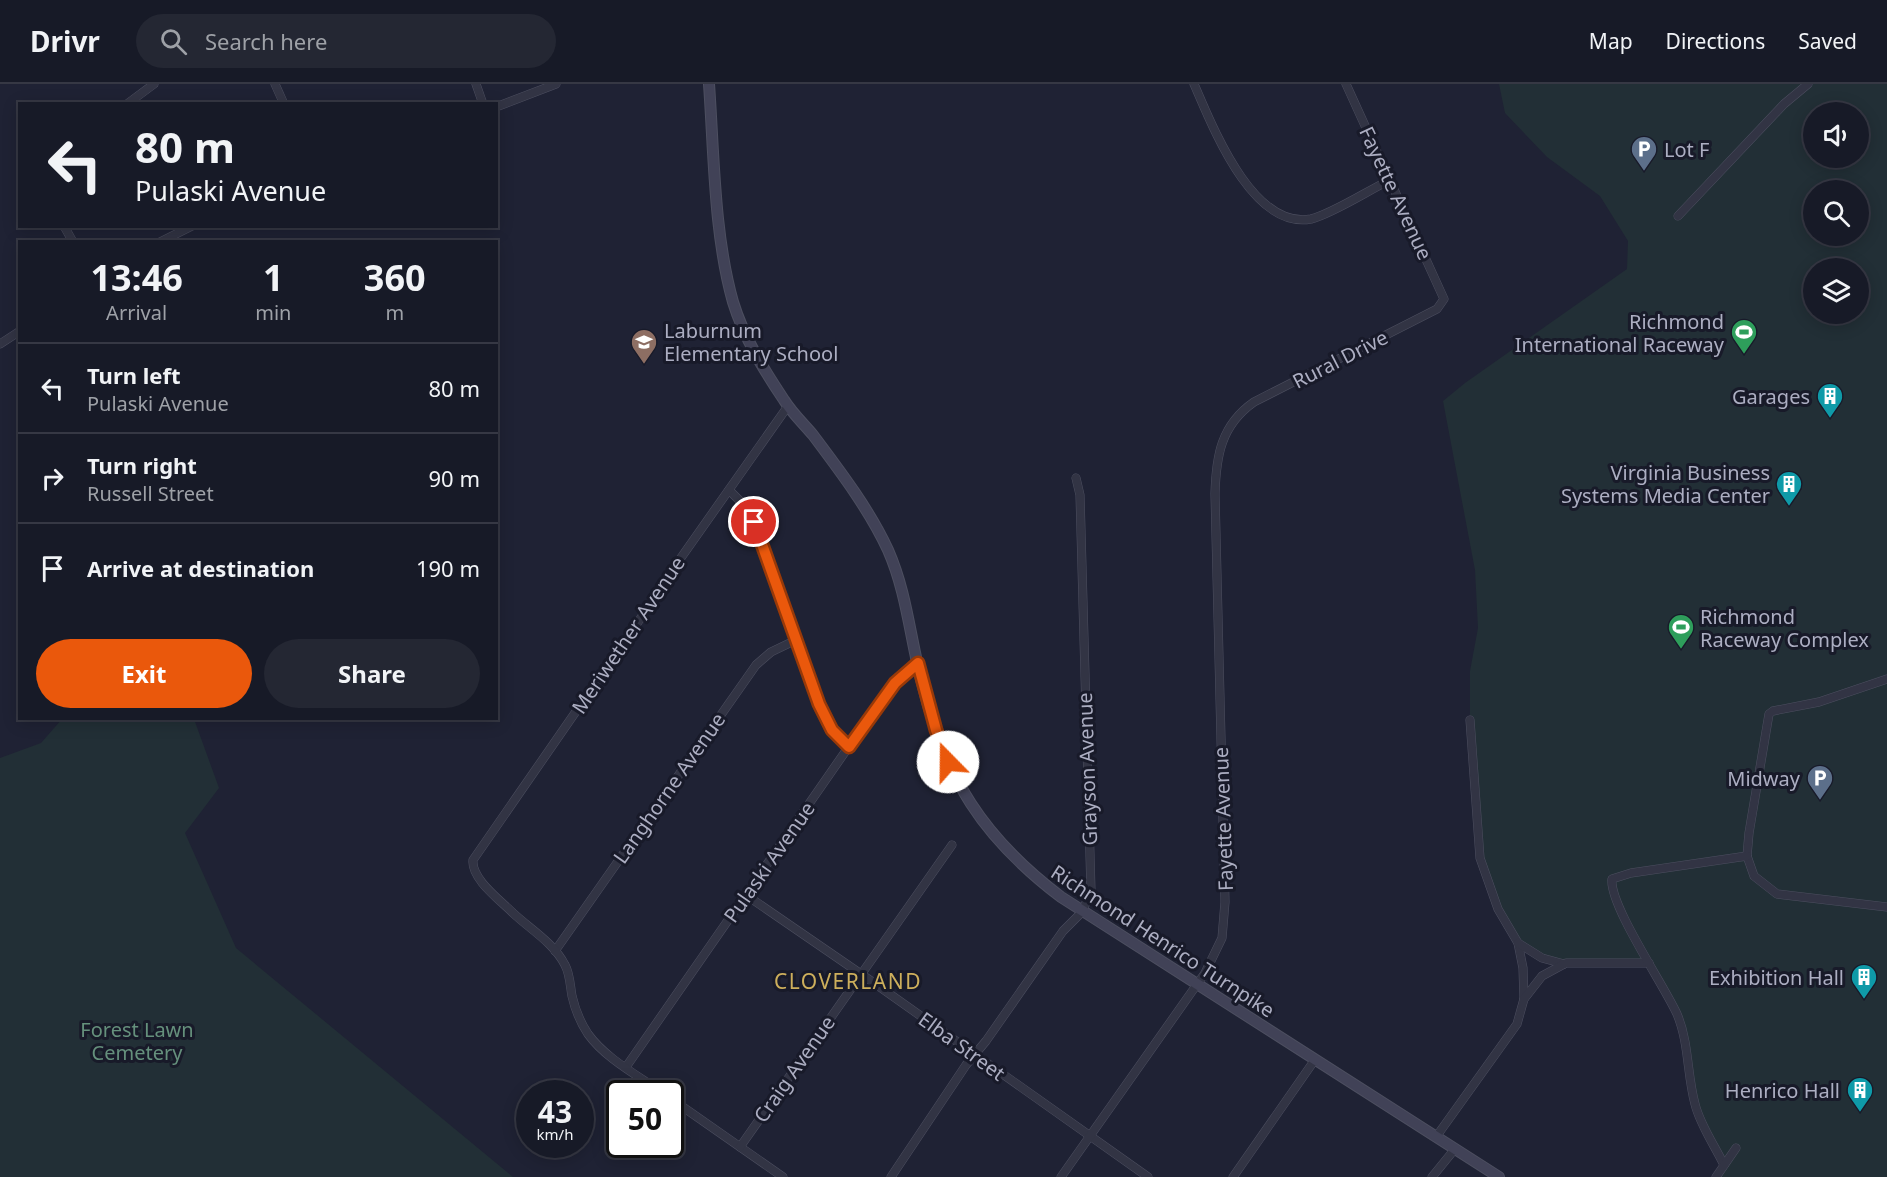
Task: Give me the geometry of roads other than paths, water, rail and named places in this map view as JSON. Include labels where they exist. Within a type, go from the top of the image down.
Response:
[{"type":"main road","name":"Richmond Henrico Turnpike","points":[[709,84],[721,234],[734,303],[748,341],[788,406],[846,480],[870,516],[887,549],[904,594],[922,685],[943,750],[976,813],[993,836],[1022,866],[1082,912],[1499,1177]]},
{"type":"street","points":[[130,102],[154,84]]},
{"type":"street","points":[[275,84],[283,102]]},
{"type":"street","points":[[476,84],[482,102]]},
{"type":"street","points":[[498,106],[556,84]]},
{"type":"street","points":[[1194,84],[1230,162],[1257,195],[1284,216],[1301,220],[1318,217],[1390,180]]},
{"type":"street","name":"Fayette Avenue","points":[[1346,84],[1443,296],[1442,303]]},
{"type":"street","points":[[1678,216],[1784,104],[1808,84]]},
{"type":"street","points":[[164,240],[188,228]]},
{"type":"street","name":"Rural Drive","points":[[1237,416],[1254,402],[1437,309],[1442,303]]},
{"type":"street","points":[[0,344],[18,332]]},
{"type":"street","name":"Meriwether Avenue","points":[[555,951],[478,878],[472,867],[473,860],[788,406]]},
{"type":"street","name":"Fayette Avenue","points":[[1061,1177],[1196,985],[1219,948],[1224,931],[1215,494],[1219,452],[1225,434],[1237,416]]},
{"type":"street","name":"Grayson Avenue","points":[[891,1177],[1063,931],[1082,912],[1091,891],[1080,495],[1076,477]]},
{"type":"street","points":[[729,490],[743,504],[754,522],[826,722],[849,747]]},
{"type":"street","name":"Langhorne Avenue","points":[[555,951],[756,665],[771,652],[796,640]]},
{"type":"street","name":"Pulaski Avenue","points":[[626,1067],[895,683],[918,663]]},
{"type":"street","points":[[1887,679],[1819,702],[1773,711],[1769,714],[1751,812],[1747,856],[1754,876],[1777,894],[1887,907]]},
{"type":"street","points":[[1436,1137],[1517,1024],[1524,999],[1523,968],[1518,943],[1498,909],[1480,858],[1470,720]]},
{"type":"street","name":"Craig Avenue","points":[[740,1147],[952,845]]},
{"type":"street","points":[[1725,1165],[1696,1107],[1680,1021],[1617,900],[1611,884],[1612,879],[1631,873],[1747,856]]},
{"type":"street","name":"Elba Street","points":[[746,896],[1148,1177]]},
{"type":"street","points":[[1518,943],[1542,958],[1564,964],[1649,963]]},
{"type":"street","points":[[555,951],[566,967],[575,1007],[588,1034],[609,1055],[644,1080]]},
{"type":"street","points":[[1524,999],[1542,976],[1564,964]]},
{"type":"street","points":[[1233,1177],[1314,1061]]},
{"type":"street","points":[[684,1108],[783,1177]]},
{"type":"street","points":[[1716,1177],[1736,1148]]},
{"type":"street","points":[[1432,1177],[1454,1150]]},
{"type":"place","name":"Lot F","points":[[1644,172]]},
{"type":"place","name":"Richmond International Raceway","points":[[1744,355]]},
{"type":"place","name":"Laburnum Elementary School","points":[[644,365]]},
{"type":"place","name":"Garages","points":[[1830,419]]},
{"type":"place","name":"Virginia Business Systems Media Center","points":[[1789,507]]},
{"type":"place","name":"Richmond Raceway Complex","points":[[1681,650]]},
{"type":"place","name":"Midway","points":[[1820,801]]},
{"type":"place","name":"Exhibition Hall","points":[[1864,1000]]},
{"type":"place","name":"Henrico Hall","points":[[1860,1113]]},
{"type":"district","name":"CLOVERLAND","points":[[848,981]]},
{"type":"park label","name":"Forest Lawn Cemetery","points":[[137,1040]]}]
